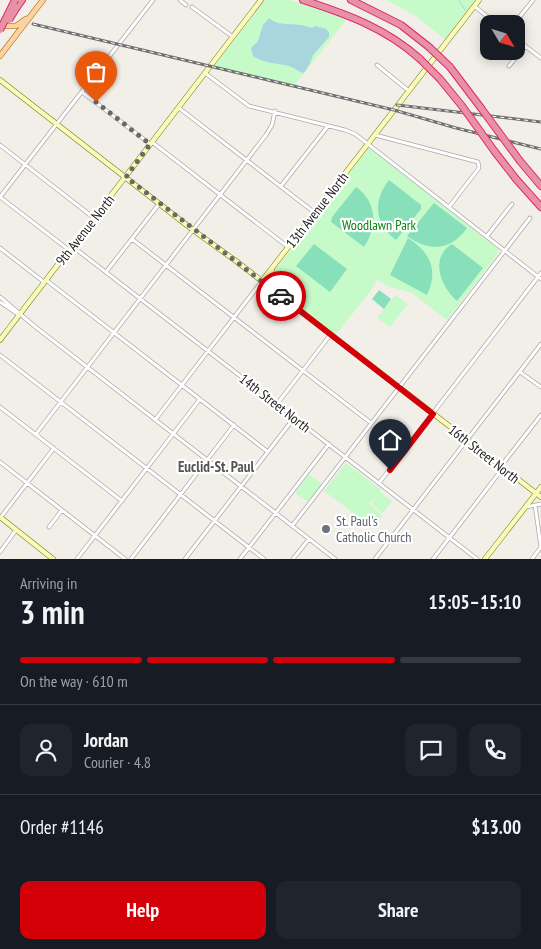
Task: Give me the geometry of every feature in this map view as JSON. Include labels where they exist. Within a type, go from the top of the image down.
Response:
[{"type":"highway","points":[[0,32],[16,3],[22,0]]},
{"type":"highway","points":[[303,0],[350,15],[374,26],[403,44],[440,79],[516,180],[541,207]]},
{"type":"highway","points":[[351,0],[401,25],[429,47],[450,67],[528,172],[541,185]]},
{"type":"main road","points":[[0,56],[43,0]]},
{"type":"main road","points":[[0,26],[19,25],[31,16]]},
{"type":"street","points":[[0,197],[154,0]]},
{"type":"street","points":[[180,0],[186,5]]},
{"type":"street","name":"9th Avenue North","points":[[0,340],[261,0]]},
{"type":"street","name":"13th Avenue North","points":[[155,420],[479,0]]},
{"type":"street","points":[[521,15],[533,0]]},
{"type":"street","points":[[474,6],[486,15]]},
{"type":"street","points":[[192,7],[233,36]]},
{"type":"street","points":[[525,46],[541,58]]},
{"type":"street","points":[[509,66],[514,60]]},
{"type":"street","points":[[377,65],[409,91]]},
{"type":"street","points":[[205,73],[242,101],[254,107],[350,131],[540,276],[379,483]]},
{"type":"street","name":"16th Street North","points":[[0,80],[541,497]]},
{"type":"street","points":[[82,92],[288,247]]},
{"type":"street","points":[[179,108],[315,213]]},
{"type":"street","points":[[36,434],[270,130],[275,111]]},
{"type":"street","points":[[281,186],[328,126]]},
{"type":"street","points":[[375,134],[475,161],[480,166],[449,207]]},
{"type":"street","points":[[0,145],[94,218]]},
{"type":"street","name":"14th Street North","points":[[0,197],[106,272],[477,559]]},
{"type":"street","points":[[106,272],[159,203]]},
{"type":"street","points":[[487,236],[512,204]]},
{"type":"street","points":[[292,526],[530,218]]},
{"type":"street","points":[[132,239],[371,423]]},
{"type":"street","points":[[0,248],[114,332],[268,452]]},
{"type":"street","points":[[272,267],[270,279],[274,290]]},
{"type":"street","points":[[0,297],[20,315]]},
{"type":"street","points":[[0,302],[20,315],[335,559]]},
{"type":"street","points":[[277,404],[331,334]]},
{"type":"street","points":[[375,559],[541,344]]},
{"type":"street","points":[[0,355],[264,559]]},
{"type":"street","points":[[520,372],[541,388]]},
{"type":"street","points":[[77,559],[200,399]]},
{"type":"street","points":[[0,414],[2,408],[122,501]]},
{"type":"street","points":[[433,559],[541,415]]},
{"type":"street","points":[[185,559],[294,418]]},
{"type":"street","points":[[131,559],[234,425]]},
{"type":"street","points":[[240,559],[329,444]]},
{"type":"street","points":[[53,559],[0,518],[54,448]]},
{"type":"street","points":[[0,462],[125,559]]},
{"type":"street","points":[[485,559],[541,487]]},
{"type":"street","points":[[525,507],[541,504]]},
{"type":"street","points":[[532,559],[541,547],[535,505]]},
{"type":"street","points":[[49,527],[62,510]]},
{"type":"street","points":[[0,552],[16,530]]},
{"type":"street","points":[[293,559],[309,539]]},
{"type":"green space","points":[[265,0],[290,0],[347,19],[294,86],[213,68]]},
{"type":"green space","points":[[387,0],[475,0],[445,39],[417,17]]},
{"type":"green space","name":"Woodlawn Park","points":[[368,149],[371,149],[498,249],[497,255],[447,320],[412,293],[387,286],[378,280],[374,282],[376,284],[339,331],[334,334],[274,286],[272,279],[276,269]]},
{"type":"green space","points":[[389,180],[421,205],[421,209],[396,240],[384,227],[378,212],[380,196]]},
{"type":"green space","points":[[356,187],[368,200],[373,215],[372,231],[364,247],[331,222],[332,217]]},
{"type":"green space","points":[[434,203],[467,228],[454,241],[439,247],[423,245],[407,236]]},
{"type":"green space","points":[[408,238],[422,249],[430,262],[432,278],[427,295],[390,275]]},
{"type":"green space","points":[[314,244],[347,269],[330,292],[296,266]]},
{"type":"green space","points":[[452,244],[483,268],[457,301],[442,281],[439,264],[445,250]]},
{"type":"green space","points":[[379,290],[391,299],[384,309],[372,299]]},
{"type":"green space","points":[[395,295],[408,304],[390,327],[377,318]]},
{"type":"green space","points":[[346,463],[392,501],[383,513],[371,504],[379,493],[369,504],[382,515],[375,529],[324,491]]},
{"type":"green space","points":[[309,474],[322,484],[308,502],[295,493]]},
{"type":"water","points":[[269,18],[279,23],[312,28],[315,26],[326,29],[329,32],[329,37],[313,55],[304,73],[289,66],[265,61],[253,56],[251,48],[258,41],[263,25]]},
{"type":"waterway","points":[[459,0],[465,10]]},
{"type":"railway","points":[[33,24],[394,110],[541,149]]},
{"type":"railway","points":[[397,105],[541,122]]},
{"type":"way so far","points":[[96,102],[150,144],[126,177],[281,296]]},
{"type":"place","name":"St. Paul's Catholic Church","points":[[326,529]]},
{"type":"district","name":"Euclid-St. Paul","points":[[216,467]]},
{"type":"route","points":[[281,296],[433,414],[390,470]]}]
